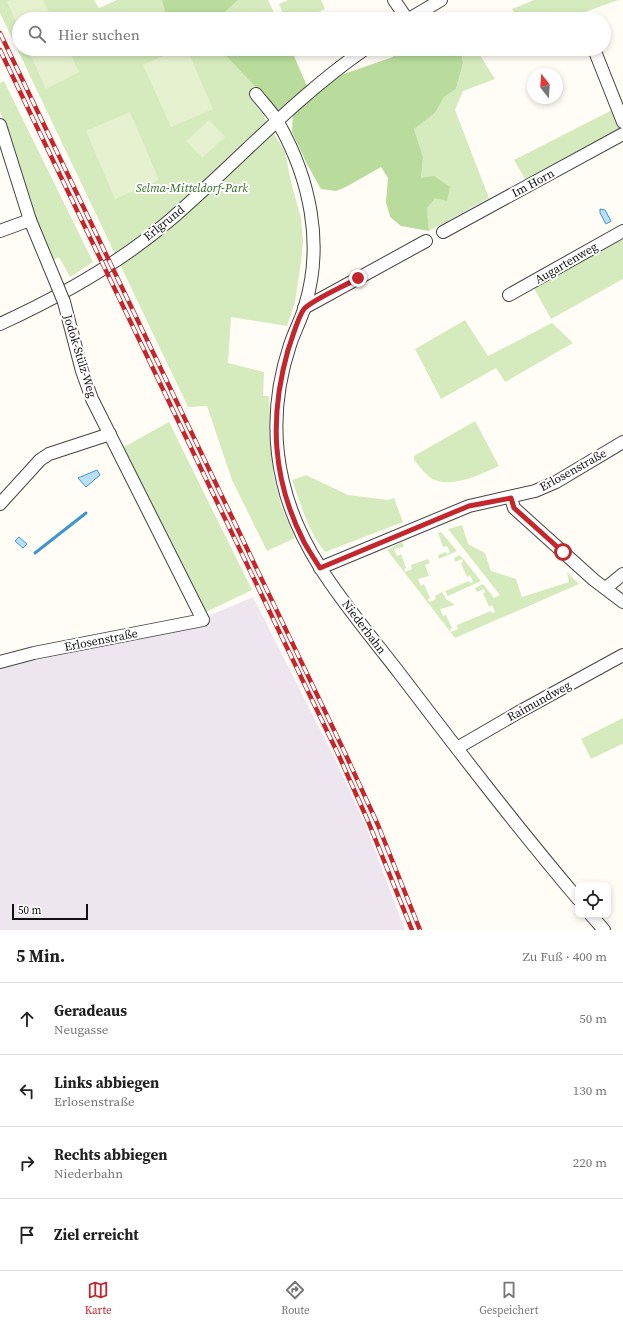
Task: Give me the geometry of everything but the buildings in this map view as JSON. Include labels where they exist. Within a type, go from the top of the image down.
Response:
[{"type":"street","points":[[394,0],[403,12]]},
{"type":"street","points":[[420,12],[441,0]]},
{"type":"street","name":"Erlgrund","points":[[0,324],[42,305],[124,254],[169,221],[322,82],[356,56]]},
{"type":"street","points":[[597,56],[623,122]]},
{"type":"street","name":"Niederbahn","points":[[256,94],[278,122],[294,153],[305,181],[311,215],[313,261],[304,308],[290,344],[282,371],[277,402],[276,437],[282,482],[288,504],[305,544],[320,568],[457,748],[575,895]]},
{"type":"street","name":"Jodok-Stülz-Weg","points":[[0,125],[30,220],[64,302],[82,370],[92,399],[203,620]]},
{"type":"street","name":"Im Horn","points":[[443,232],[623,134]]},
{"type":"street","points":[[0,231],[30,220]]},
{"type":"street","name":"Augartenweg","points":[[509,295],[623,231]]},
{"type":"street","points":[[304,308],[426,241]]},
{"type":"street","points":[[0,504],[40,460],[49,454],[110,434]]},
{"type":"street","name":"Erlosenstraße","points":[[320,568],[458,510],[535,491],[556,482],[623,442]]},
{"type":"street","points":[[511,498],[514,508],[594,580],[623,602]]},
{"type":"street","points":[[606,588],[623,574]]},
{"type":"street","name":"Erlosenstraße","points":[[0,662],[34,653],[203,620]]},
{"type":"street","name":"Raimundweg","points":[[457,748],[623,655]]},
{"type":"street","points":[[594,918],[604,930]]},
{"type":"shaded area","points":[[253,597],[336,761],[367,829],[405,930],[0,930],[0,668],[173,631]]},
{"type":"green space","name":"Selma-Mitteldorf-Park","points":[[0,0],[94,0],[99,8],[117,0],[217,0],[223,12],[12,12],[12,38],[0,13]]},
{"type":"green space","points":[[11,0],[43,0],[49,12],[12,13],[7,2]]},
{"type":"green space","points":[[162,0],[238,0],[225,12],[164,12]]},
{"type":"green space","points":[[238,0],[268,0],[274,12],[225,12]]},
{"type":"green space","points":[[288,0],[321,0],[325,9],[318,12],[282,12],[279,4]]},
{"type":"green space","points":[[534,0],[618,0],[585,12],[514,12],[512,9]]},
{"type":"green space","name":"Selma-Mitteldorf-Park","points":[[21,56],[287,56],[300,86],[264,117],[285,152],[291,182],[301,218],[303,242],[295,302],[287,326],[231,317],[228,363],[264,372],[263,396],[269,396],[273,473],[281,505],[295,538],[267,551],[232,480],[207,406],[188,407]]},
{"type":"green space","points":[[31,56],[71,56],[79,72],[46,89]]},
{"type":"green space","points":[[163,56],[190,56],[213,109],[171,127],[143,65]]},
{"type":"green space","points":[[227,56],[294,56],[307,86],[278,111]]},
{"type":"green space","points":[[462,56],[480,56],[495,79],[463,91],[455,110],[489,198],[429,231],[427,208],[435,197],[421,178],[423,157],[414,129],[435,113],[444,97],[456,89],[463,63]]},
{"type":"green space","points":[[462,56],[463,63],[456,89],[444,97],[435,113],[414,129],[423,157],[421,178],[434,176],[450,187],[447,201],[435,198],[427,208],[429,231],[401,226],[390,217],[386,202],[388,178],[381,167],[336,191],[321,189],[292,132],[293,114],[338,76],[393,57]]},
{"type":"green space","points":[[4,81],[93,262],[70,277],[59,257],[52,261],[40,232],[0,111],[0,83]]},
{"type":"green space","points":[[612,110],[621,131],[526,181],[514,160]]},
{"type":"green space","points":[[130,112],[159,180],[115,199],[86,131]]},
{"type":"green space","points":[[209,120],[225,137],[202,158],[186,141]]},
{"type":"green space","points":[[623,235],[623,279],[551,319],[532,285]]},
{"type":"green space","points":[[465,320],[488,356],[552,323],[573,343],[505,382],[496,368],[441,399],[415,349]]},
{"type":"green space","points":[[475,421],[499,466],[465,480],[447,482],[431,478],[414,460],[414,456]]},
{"type":"green space","points":[[169,422],[252,590],[206,612],[122,448]]},
{"type":"green space","points":[[306,475],[348,495],[388,500],[394,498],[403,522],[325,552],[309,527],[292,480]]},
{"type":"green space","points":[[462,525],[468,544],[485,553],[491,571],[516,579],[522,597],[569,582],[567,572],[579,584],[455,638],[387,550],[402,542],[404,547],[394,549],[397,556],[401,554],[406,568],[404,569],[405,572],[412,569],[411,565],[428,559],[430,563],[425,565],[429,576],[418,579],[421,586],[424,584],[430,598],[428,599],[429,602],[436,599],[435,596],[442,592],[446,599],[455,605],[440,609],[443,616],[446,615],[452,628],[450,629],[451,632],[458,629],[457,625],[491,611],[492,613],[495,612],[492,605],[489,607],[483,593],[485,592],[484,589],[477,592],[475,588],[483,584],[494,598],[500,595],[448,529]]},
{"type":"green space","points":[[441,532],[457,551],[439,559],[438,555],[446,552],[447,554],[450,552],[447,546],[443,547],[438,533]]},
{"type":"green space","points":[[460,555],[481,581],[448,596],[445,591],[469,581],[470,583],[473,582],[470,575],[467,577],[461,563],[463,562],[462,559],[455,562],[454,558]]},
{"type":"green space","points":[[623,718],[623,745],[622,744],[591,759],[581,739]]},
{"type":"water","points":[[600,209],[605,210],[611,221],[606,224],[600,213]]},
{"type":"water","points":[[97,470],[100,475],[86,487],[78,478]]},
{"type":"water","points":[[19,537],[27,544],[23,548],[15,541]]},
{"type":"waterway","points":[[35,553],[86,513]]},
{"type":"railway","points":[[0,33],[345,753],[378,825],[420,930]]},
{"type":"railway","points":[[0,50],[339,756],[368,821],[412,930]]},
{"type":"route","points":[[358,278],[304,308],[290,344],[282,371],[277,402],[276,437],[282,482],[296,525],[305,544],[320,568],[469,506],[511,498],[514,508],[563,552]]}]
